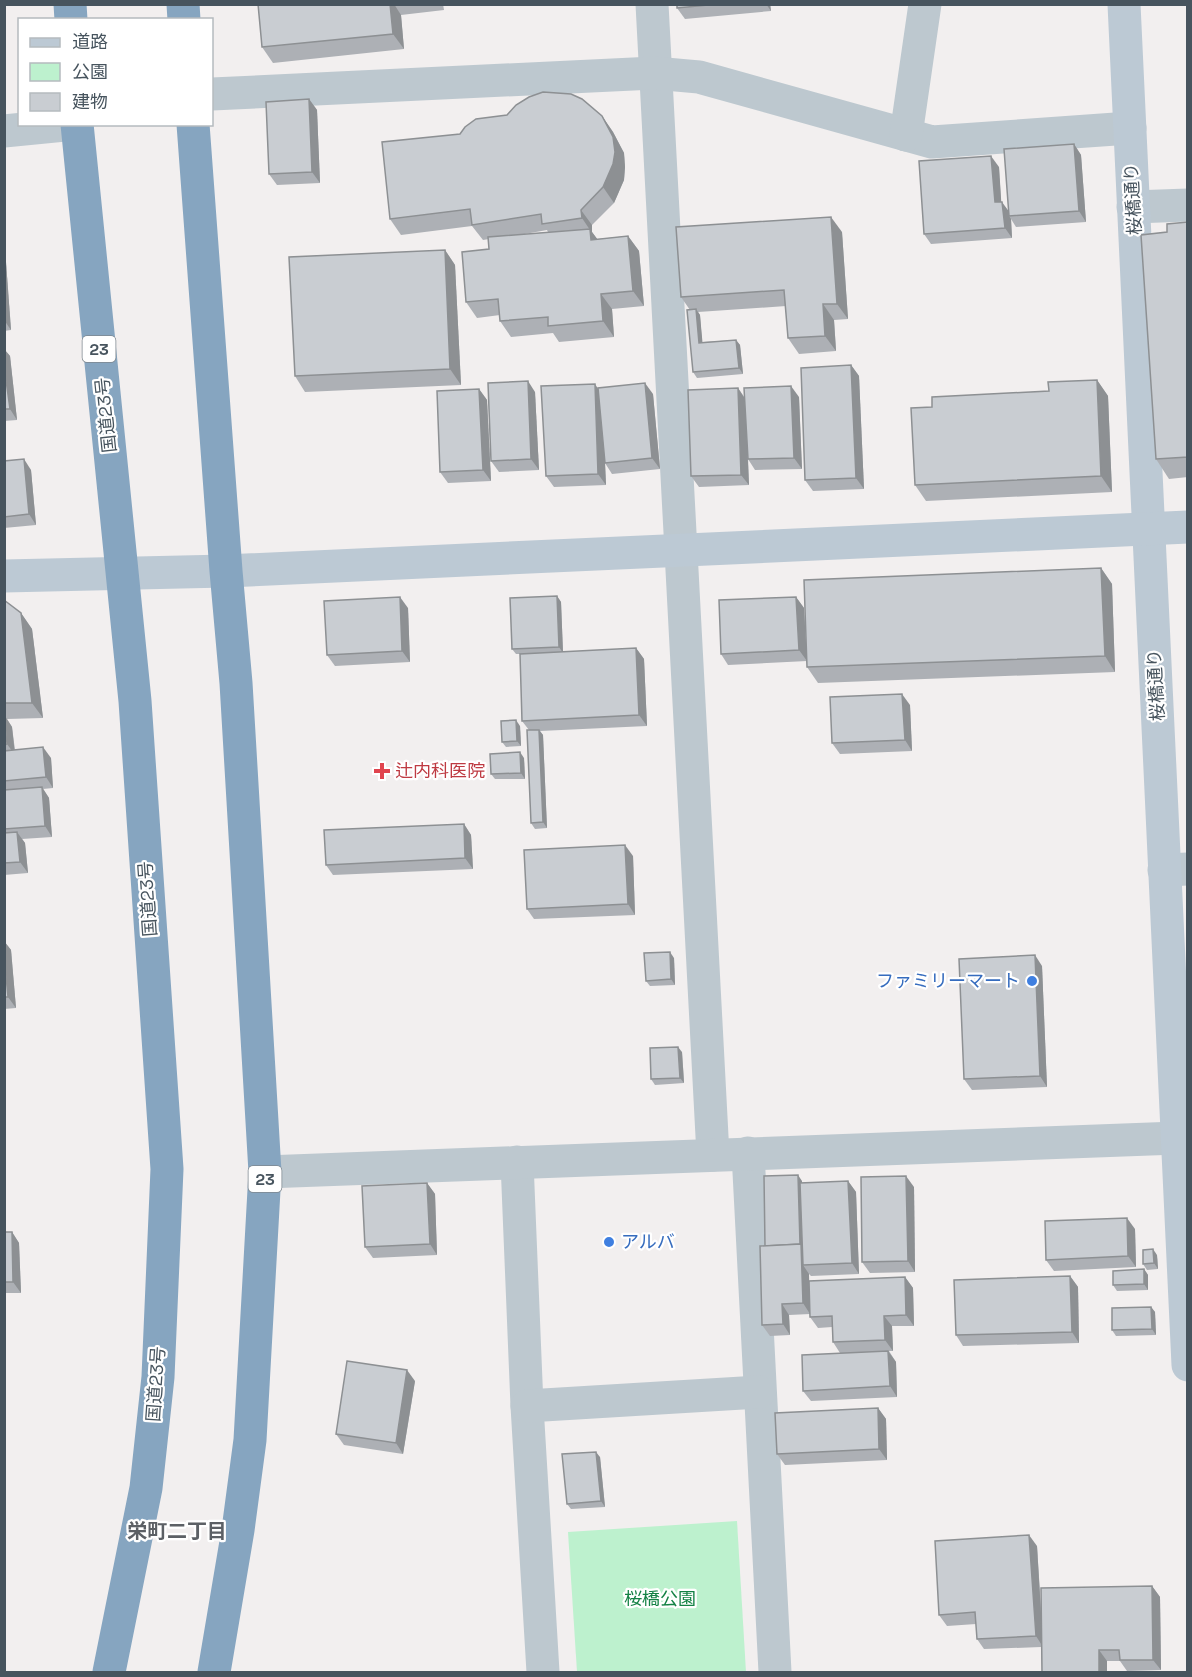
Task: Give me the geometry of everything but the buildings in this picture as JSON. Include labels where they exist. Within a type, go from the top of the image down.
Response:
[{"type":"highway","name":"国道23号","points":[[76,126],[135,701],[167,1169],[158,1377],[146,1488],[109,1672]]},
{"type":"highway","name":"23","points":[[193,126],[236,683],[265,1172],[250,1440],[238,1530],[214,1672]]},
{"type":"street","points":[[652,4],[713,1155]]},
{"type":"street","points":[[906,135],[925,4]]},
{"type":"street","name":"桜橋通り","points":[[1124,4],[1149,528],[1176,869],[1180,1131],[1188,1365]]},
{"type":"street","points":[[213,94],[654,73],[699,77],[932,142],[1130,128]]},
{"type":"street","points":[[4,131],[55,126]]},
{"type":"street","points":[[1133,207],[1188,205]]},
{"type":"street","points":[[4,576],[226,571],[1188,526]]},
{"type":"street","points":[[265,1172],[713,1155],[1180,1131]]},
{"type":"street","points":[[748,1153],[775,1672]]},
{"type":"street","points":[[517,1162],[527,1406],[543,1672]]},
{"type":"street","points":[[527,1406],[759,1392]]},
{"type":"green space","name":"桜橋公園","points":[[737,1521],[746,1672],[577,1672],[568,1532]]},
{"type":"place","name":"辻内科医院","points":[[382,771]]},
{"type":"place","name":"ファミリーマート","points":[[1032,981]]},
{"type":"place","name":"アルバ","points":[[609,1242]]},
{"type":"district","name":"栄町二丁目","points":[[177,1531]]}]
